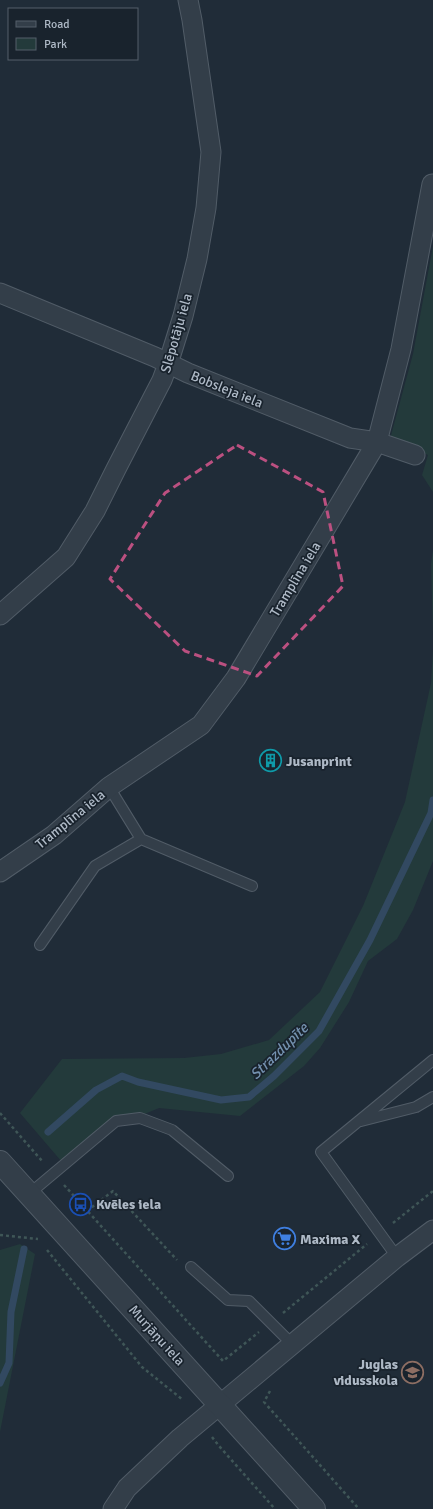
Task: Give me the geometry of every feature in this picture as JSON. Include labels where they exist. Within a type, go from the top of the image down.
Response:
[{"type":"street","name":"Slēpotāju iela","points":[[0,615],[66,557],[94,510],[162,380],[183,316],[197,259],[206,208],[211,152],[188,0]]},
{"type":"street","name":"Tramplīna iela","points":[[0,872],[54,835],[109,787],[201,725],[236,678],[376,442],[401,349],[432,184]]},
{"type":"street","name":"Bobsleja iela","points":[[0,293],[155,356],[188,373],[350,438],[376,442],[415,455]]},
{"type":"street","name":"Murjāņu iela","points":[[0,1162],[314,1509]]},
{"type":"street","points":[[114,1509],[127,1488],[202,1421],[397,1257],[433,1230]]},
{"type":"lane","points":[[109,787],[141,839],[252,886]]},
{"type":"lane","points":[[40,946],[95,866],[141,839]]},
{"type":"lane","points":[[397,1257],[321,1152],[433,1060]]},
{"type":"lane","points":[[357,1122],[416,1107],[433,1097]]},
{"type":"lane","points":[[29,1194],[116,1121],[140,1118],[172,1130],[228,1176]]},
{"type":"lane","points":[[191,1267],[228,1300],[249,1301],[292,1344]]},
{"type":"path","points":[[87,1212],[113,1191],[183,1265],[191,1267]]},
{"type":"path","points":[[380,1234],[433,1191]]},
{"type":"path","points":[[0,1235],[37,1238],[142,1366],[183,1400],[202,1421],[219,1446],[275,1509]]},
{"type":"path","points":[[264,1402],[359,1509]]},
{"type":"highlighted area","points":[[237,445],[323,492],[343,586],[257,676],[185,651],[110,579],[165,493]]},
{"type":"green space","points":[[433,246],[433,492],[422,475],[428,455],[390,439],[413,354]]},
{"type":"green space","points":[[433,550],[433,635],[431,564]]},
{"type":"green space","points":[[433,649],[433,861],[413,910],[397,939],[368,961],[349,1002],[320,1048],[304,1066],[240,1116],[159,1108],[111,1128],[62,1162],[20,1113],[62,1059],[184,1058],[221,1054],[269,1040],[320,992],[363,906],[405,802],[431,683]]},
{"type":"green space","points":[[20,1244],[35,1254],[0,1432],[0,1250]]},
{"type":"waterway","name":"Strazdupīte","points":[[48,1132],[96,1090],[122,1076],[138,1082],[221,1100],[249,1097],[274,1076],[319,1031],[370,940],[431,813],[433,800]]},
{"type":"waterway","name":"Strazdupīte","points":[[0,1383],[9,1363],[11,1312],[24,1249]]},
{"type":"place","name":"Jusanprint","points":[[271,761]]},
{"type":"place","name":"Kvēles iela","points":[[80,1204]]},
{"type":"place","name":"Maxima X","points":[[285,1239]]},
{"type":"place","name":"Juglas vidusskola","points":[[413,1372]]}]
